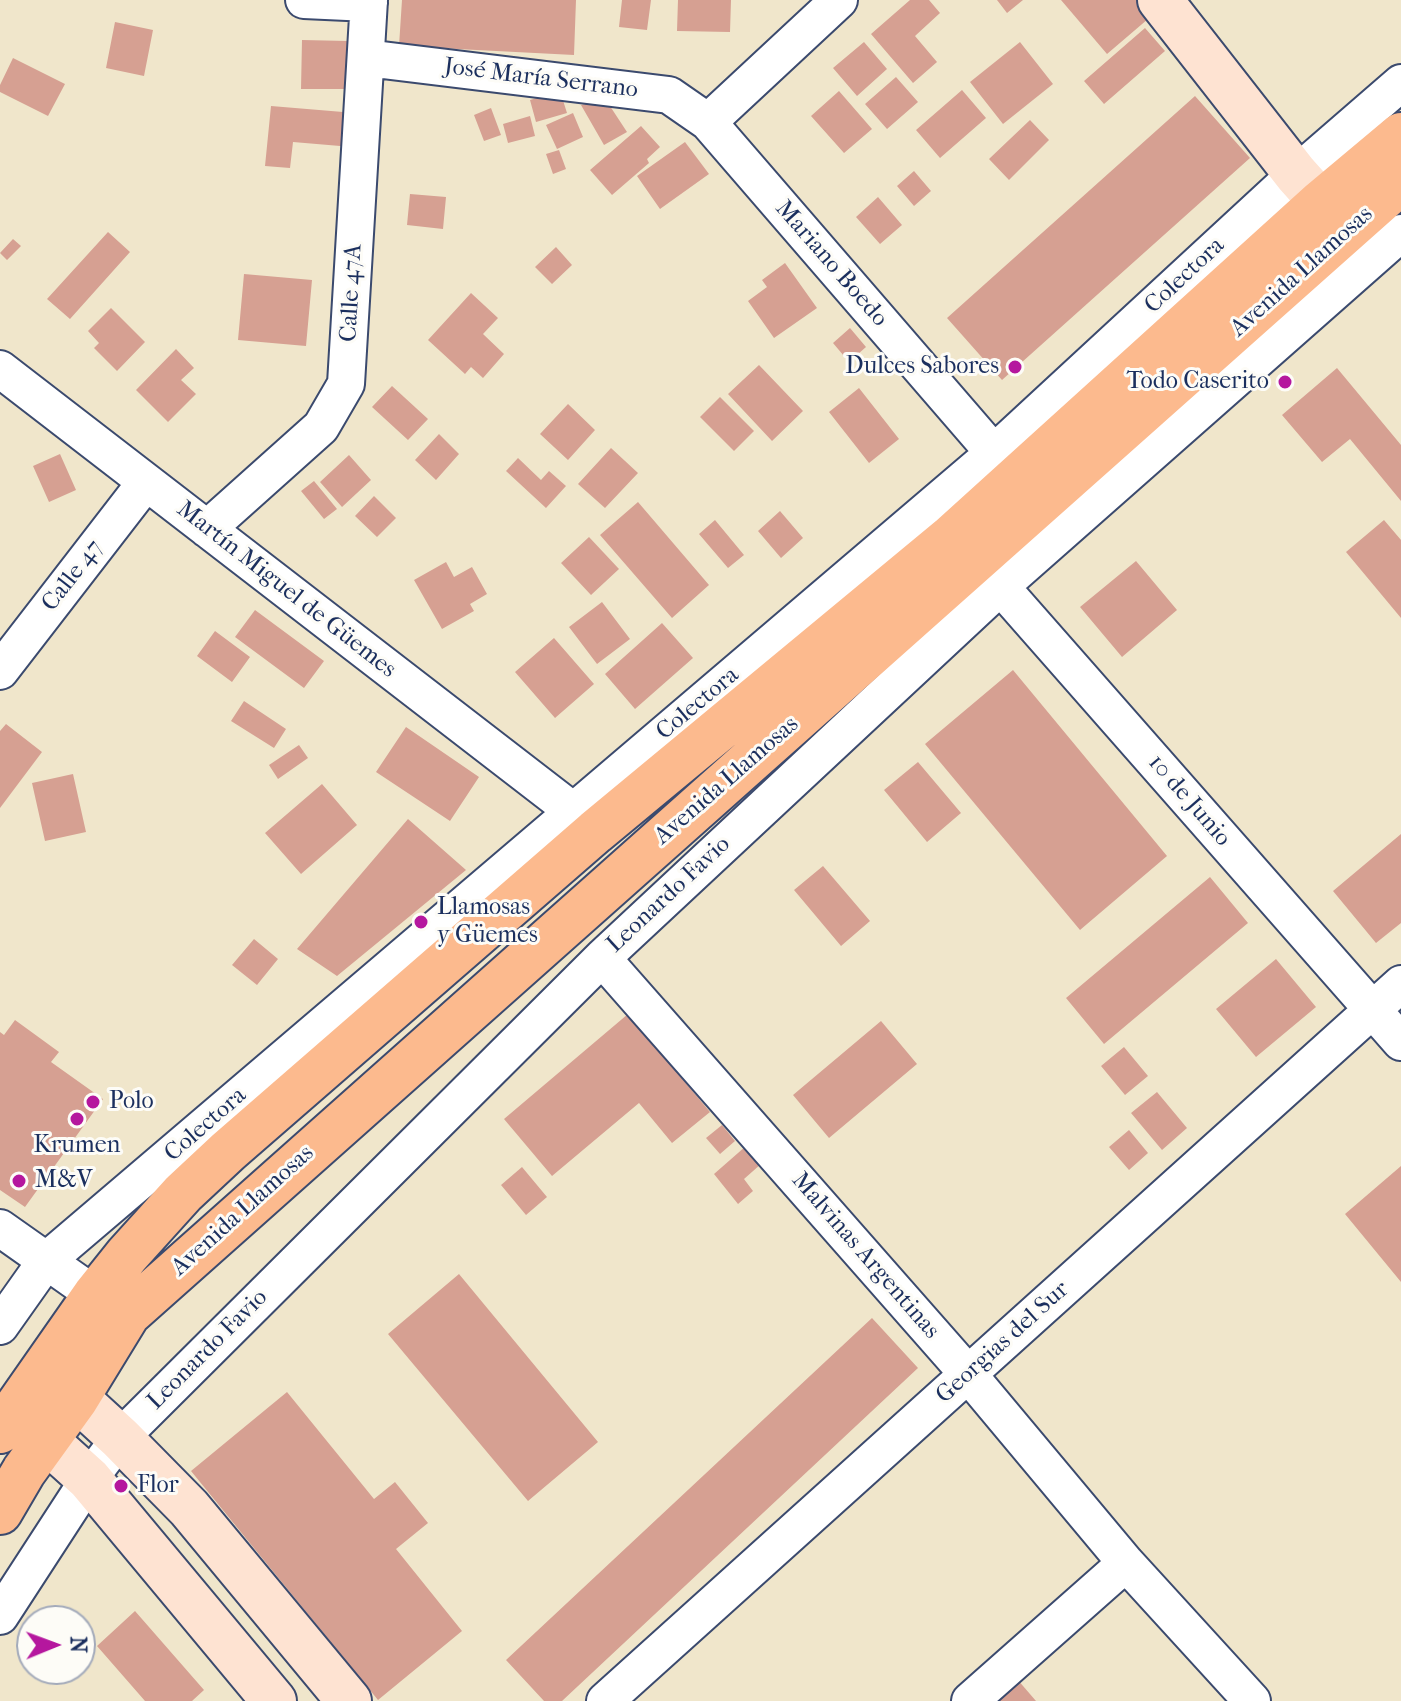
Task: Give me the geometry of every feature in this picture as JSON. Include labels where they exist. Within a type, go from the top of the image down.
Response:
[{"type":"highway","name":"Avenida Llamosas","points":[[95,1295],[183,1193],[595,832],[950,538],[1008,464],[1308,188],[1401,135]]},
{"type":"highway","name":"Avenida Llamosas","points":[[0,1512],[24,1471],[76,1399],[128,1314],[989,573],[1401,182]]},
{"type":"highway","points":[[4,1404],[44,1369],[95,1295]]},
{"type":"main road","points":[[1160,0],[1308,188]]},
{"type":"main road","points":[[44,1369],[120,1438],[189,1508],[349,1701]]},
{"type":"main road","points":[[4,1404],[89,1479],[274,1701]]},
{"type":"street","points":[[304,0],[369,1]]},
{"type":"street","points":[[708,122],[839,0]]},
{"type":"street","name":"Calle 47A","points":[[207,529],[321,427],[346,384],[369,1]]},
{"type":"street","name":"José María Serrano","points":[[366,58],[669,95],[708,122]]},
{"type":"street","points":[[1308,188],[1401,83]]},
{"type":"street","name":"Mariano Boedo","points":[[708,122],[1008,464]]},
{"type":"street","name":"Leonardo Favio","points":[[0,1616],[89,1479],[120,1438],[989,573],[1401,233]]},
{"type":"street","name":"Martín Miguel de Güemes","points":[[0,369],[573,811]]},
{"type":"street","name":"Colectora","points":[[0,1326],[46,1261],[573,811],[1008,464]]},
{"type":"street","name":"Calle 47","points":[[0,671],[146,482]]},
{"type":"street","name":"10 de Junio","points":[[989,573],[1401,1042]]},
{"type":"street","name":"Malvinas Argentinas","points":[[602,958],[968,1374],[1126,1563],[1252,1701]]},
{"type":"street","name":"Georgias del Sur","points":[[605,1701],[1401,984]]},
{"type":"street","points":[[0,1228],[95,1295]]},
{"type":"street","points":[[970,1701],[1126,1563]]},
{"type":"building","points":[[402,0],[576,0],[574,55],[399,46]]},
{"type":"building","points":[[622,0],[651,0],[647,30],[619,27]]},
{"type":"building","points":[[678,0],[731,0],[730,32],[677,31]]},
{"type":"building","points":[[910,0],[929,0],[940,13],[915,36],[937,62],[913,83],[871,34]]},
{"type":"building","points":[[997,0],[1023,0],[1007,13]]},
{"type":"building","points":[[1061,0],[1143,0],[1155,13],[1107,54]]},
{"type":"building","points":[[115,22],[153,30],[144,76],[106,68]]},
{"type":"building","points":[[1145,28],[1165,51],[1104,104],[1084,81]]},
{"type":"building","points":[[302,40],[348,41],[347,89],[301,89]]},
{"type":"building","points":[[864,42],[887,69],[857,96],[833,68]]},
{"type":"building","points":[[1020,42],[1053,84],[1003,124],[970,82]]},
{"type":"building","points":[[13,58],[65,84],[48,116],[0,92],[0,85]]},
{"type":"building","points":[[896,77],[918,102],[887,129],[865,104]]},
{"type":"building","points":[[962,90],[986,118],[940,158],[916,130]]},
{"type":"building","points":[[560,91],[567,113],[536,122],[530,100]]},
{"type":"building","points":[[839,91],[872,129],[844,153],[811,116]]},
{"type":"building","points":[[1195,96],[1250,158],[1002,380],[947,318]]},
{"type":"building","points":[[606,100],[627,132],[604,145],[581,105]]},
{"type":"building","points":[[271,106],[355,113],[352,147],[293,142],[290,168],[265,166]]},
{"type":"building","points":[[491,108],[501,135],[484,141],[474,115]]},
{"type":"building","points":[[573,113],[583,137],[557,149],[546,125]]},
{"type":"building","points":[[530,116],[535,136],[508,143],[503,124]]},
{"type":"building","points":[[1030,120],[1049,140],[1009,180],[989,159]]},
{"type":"building","points":[[641,126],[660,147],[647,159],[649,163],[612,195],[590,170]]},
{"type":"building","points":[[685,142],[709,174],[660,209],[637,176]]},
{"type":"building","points":[[559,150],[566,169],[553,174],[546,154]]},
{"type":"building","points":[[914,171],[931,191],[914,206],[897,186]]},
{"type":"building","points":[[410,194],[446,197],[443,229],[407,225]]},
{"type":"building","points":[[878,197],[902,225],[880,244],[856,217]]},
{"type":"building","points":[[108,232],[130,252],[70,319],[47,299]]},
{"type":"building","points":[[13,239],[21,246],[7,260],[0,253]]},
{"type":"building","points":[[556,247],[572,265],[552,284],[535,267]]},
{"type":"building","points":[[785,263],[817,308],[774,338],[748,301],[767,287],[762,280]]},
{"type":"building","points":[[244,274],[312,280],[306,346],[238,340]]},
{"type":"building","points":[[471,293],[498,318],[483,334],[504,354],[483,378],[471,367],[465,374],[428,340]]},
{"type":"building","points":[[111,308],[145,342],[117,371],[94,348],[99,343],[88,331]]},
{"type":"building","points":[[850,328],[866,347],[849,362],[833,343]]},
{"type":"building","points":[[176,349],[194,368],[181,380],[196,394],[168,422],[136,390]]},
{"type":"building","points":[[759,365],[803,411],[772,441],[728,394]]},
{"type":"building","points":[[1337,368],[1401,445],[1401,501],[1350,439],[1322,462],[1282,415]]},
{"type":"building","points":[[392,386],[428,419],[408,440],[372,407]]},
{"type":"building","points":[[859,388],[899,439],[869,463],[829,412]]},
{"type":"building","points":[[720,397],[754,431],[734,451],[700,417]]},
{"type":"building","points":[[568,404],[595,430],[568,460],[540,434]]},
{"type":"building","points":[[439,434],[459,454],[436,480],[415,460]]},
{"type":"building","points":[[611,448],[638,473],[605,508],[578,484]]},
{"type":"building","points":[[60,454],[76,490],[49,502],[33,466]]},
{"type":"building","points":[[349,455],[371,480],[342,507],[320,482]]},
{"type":"building","points":[[518,458],[541,480],[549,471],[566,486],[546,508],[506,471]]},
{"type":"building","points":[[314,481],[337,509],[324,519],[301,491]]},
{"type":"building","points":[[374,496],[396,518],[377,537],[355,516]]},
{"type":"building","points":[[638,502],[709,585],[672,618],[600,535]]},
{"type":"building","points":[[780,511],[803,538],[781,558],[758,531]]},
{"type":"building","points":[[715,520],[744,555],[728,568],[699,534]]},
{"type":"building","points":[[1384,520],[1401,540],[1401,618],[1346,552]]},
{"type":"building","points":[[589,537],[619,569],[591,595],[561,563]]},
{"type":"building","points":[[1136,561],[1177,610],[1122,657],[1080,607]]},
{"type":"building","points":[[446,562],[454,577],[472,567],[487,594],[470,604],[474,611],[442,629],[414,580]]},
{"type":"building","points":[[602,602],[630,639],[597,664],[569,627]]},
{"type":"building","points":[[255,610],[324,661],[304,688],[235,637]]},
{"type":"building","points":[[662,623],[693,658],[635,709],[605,674]]},
{"type":"building","points":[[215,631],[250,657],[232,682],[197,656]]},
{"type":"building","points":[[554,638],[594,684],[555,718],[515,672]]},
{"type":"building","points":[[1013,670],[1167,856],[1080,930],[925,744]]},
{"type":"building","points":[[244,701],[286,729],[274,748],[231,721]]},
{"type":"building","points":[[6,724],[42,752],[0,808],[0,731]]},
{"type":"building","points":[[406,727],[479,777],[450,821],[376,772]]},
{"type":"building","points":[[299,745],[308,758],[278,779],[269,765]]},
{"type":"building","points":[[918,762],[961,813],[927,842],[884,790]]},
{"type":"building","points":[[73,774],[86,832],[45,841],[32,783]]},
{"type":"building","points":[[322,784],[357,825],[301,874],[265,833]]},
{"type":"building","points":[[408,819],[466,870],[337,976],[297,949]]},
{"type":"building","points":[[1401,834],[1401,923],[1376,943],[1333,891]]},
{"type":"building","points":[[823,866],[870,921],[841,946],[794,890]]},
{"type":"building","points":[[1210,877],[1248,923],[1104,1044],[1066,998]]},
{"type":"building","points":[[254,939],[278,959],[257,985],[232,965]]},
{"type":"building","points":[[1276,959],[1316,1007],[1256,1057],[1216,1009]]},
{"type":"building","points":[[628,1014],[710,1112],[672,1143],[639,1103],[552,1176],[504,1119]]},
{"type":"building","points":[[15,1020],[59,1052],[51,1062],[103,1099],[25,1207],[0,1190],[0,1032],[4,1035]]},
{"type":"building","points":[[881,1021],[917,1064],[829,1138],[793,1095]]},
{"type":"building","points":[[1124,1047],[1148,1076],[1125,1095],[1101,1066]]},
{"type":"building","points":[[1157,1092],[1187,1128],[1162,1150],[1131,1113]]},
{"type":"building","points":[[722,1125],[735,1141],[720,1154],[706,1138]]},
{"type":"building","points":[[1129,1130],[1148,1153],[1129,1170],[1109,1147]]},
{"type":"building","points":[[746,1146],[761,1164],[744,1179],[753,1191],[738,1204],[714,1174]]},
{"type":"building","points":[[1401,1166],[1401,1282],[1345,1214]]},
{"type":"building","points":[[522,1167],[547,1197],[526,1215],[501,1185]]},
{"type":"building","points":[[459,1274],[598,1442],[528,1501],[388,1334]]},
{"type":"building","points":[[872,1318],[918,1368],[562,1701],[544,1701],[506,1660]]},
{"type":"building","points":[[287,1392],[374,1499],[395,1482],[428,1523],[396,1549],[462,1631],[378,1700],[191,1471]]},
{"type":"building","points":[[135,1611],[204,1690],[192,1701],[145,1701],[97,1646]]},
{"type":"building","points":[[1017,1679],[1036,1701],[990,1701]]},
{"type":"place","name":"Dulces Sabores","points":[[1015,367]]},
{"type":"place","name":"Todo Caserito","points":[[1285,382]]},
{"type":"place","name":"Llamosas y Güemes","points":[[421,922]]},
{"type":"place","name":"Polo","points":[[93,1102]]},
{"type":"place","name":"Krumen","points":[[77,1119]]},
{"type":"place","name":"M&V","points":[[19,1181]]},
{"type":"place","name":"Flor","points":[[121,1486]]}]
